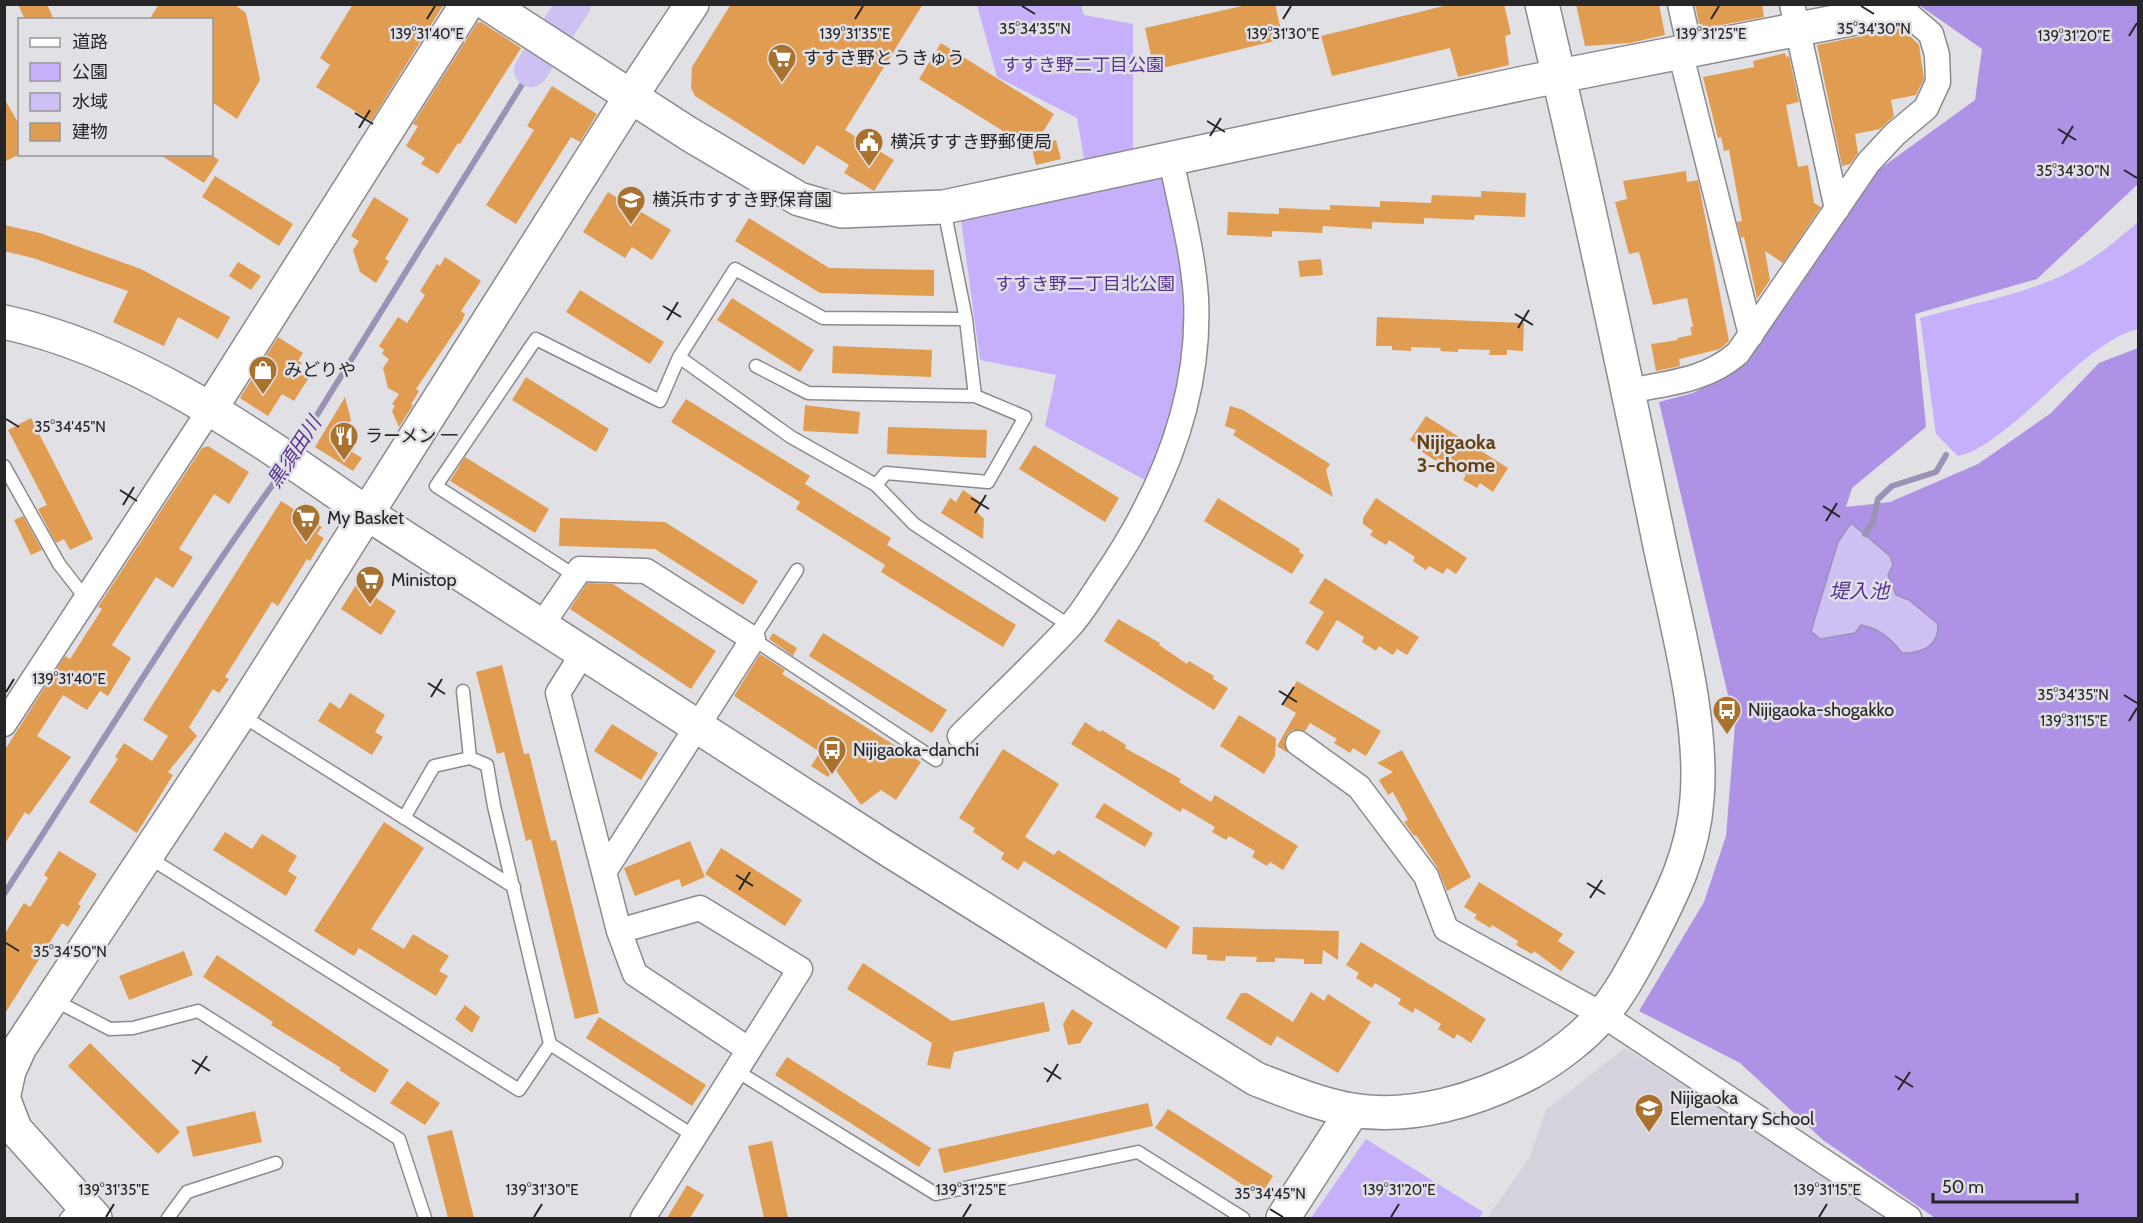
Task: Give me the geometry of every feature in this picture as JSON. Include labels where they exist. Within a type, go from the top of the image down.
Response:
[{"type":"street","points":[[4,724],[209,411],[467,4]]},
{"type":"street","points":[[488,4],[752,173],[799,199],[841,211],[944,207],[1685,50],[1795,17],[1899,7],[1931,34],[1937,55],[1938,82],[1926,108],[1895,134],[1868,163],[1738,353],[1723,366],[1700,377],[1628,391]]},
{"type":"street","points":[[4,1094],[9,1071],[20,1047],[240,714],[631,96],[692,4]]},
{"type":"street","points":[[4,322],[113,358],[162,382],[285,458],[886,848],[1256,1079],[1307,1099],[1353,1110],[1402,1111],[1463,1101],[1516,1080],[1550,1062],[1603,1016],[1673,895],[1684,863],[1697,800],[1695,727],[1628,391],[1542,4]]},
{"type":"street","points":[[1680,4],[1685,50],[1750,335]]},
{"type":"street","points":[[1795,17],[1837,209]]},
{"type":"street","points":[[960,736],[1070,626],[1134,534],[1170,457],[1186,406],[1193,356],[1196,301],[1192,262],[1171,159]]},
{"type":"street","points":[[541,626],[580,568],[646,571],[753,639],[604,872]]},
{"type":"street","points":[[583,653],[558,693],[619,931],[635,974],[748,1049]]},
{"type":"street","points":[[1298,742],[1359,787],[1426,876],[1446,929],[1603,1016],[1898,1215]]},
{"type":"street","points":[[619,931],[699,908],[800,969],[643,1218]]},
{"type":"street","points":[[4,1100],[15,1129],[81,1213]]},
{"type":"street","points":[[1283,1218],[1353,1110]]},
{"type":"lane","points":[[944,207],[966,319],[975,396]]},
{"type":"lane","points":[[574,575],[436,486],[536,339],[660,400],[679,357],[735,270],[823,318],[966,319]]},
{"type":"lane","points":[[679,357],[790,438],[876,484],[914,524],[1070,626]]},
{"type":"lane","points":[[756,366],[808,393],[975,396],[1025,417],[988,482],[886,472],[876,484]]},
{"type":"lane","points":[[4,466],[59,564],[87,600]]},
{"type":"lane","points":[[797,570],[753,639],[936,760]]},
{"type":"lane","points":[[463,691],[470,758]]},
{"type":"lane","points":[[240,714],[514,887]]},
{"type":"lane","points":[[404,818],[434,766],[470,758],[487,765],[550,1044],[694,1136]]},
{"type":"lane","points":[[147,856],[519,1090],[550,1044]]},
{"type":"lane","points":[[51,999],[110,1029],[134,1028],[198,1011],[399,1139],[425,1218]]},
{"type":"lane","points":[[735,1070],[936,1194],[1138,1152],[1243,1218]]},
{"type":"lane","points":[[168,1218],[187,1192],[276,1163]]},
{"type":"shaded area","points":[[1919,5],[2138,5],[2138,184],[2037,279],[1915,314],[1926,427],[1852,488],[1846,507],[1890,502],[1978,464],[2051,413],[2099,363],[2138,348],[2138,1218],[1935,1218],[1823,1140],[1740,1063],[1639,1011],[1704,902],[1726,836],[1735,725],[1659,402],[1693,393],[1736,371],[1790,301],[1877,171],[1975,100],[1982,49]],"holes":[[[1838,542],[1893,565],[1888,574],[1896,595],[1930,616],[1902,653],[1884,635],[1861,625],[1827,581]]]},
{"type":"shaded area","name":"Nijigaoka Elementary School","points":[[1625,1048],[1883,1211],[1878,1218],[1487,1218],[1530,1157],[1546,1110]]},
{"type":"green space","name":"すすき野二丁目公園","points":[[977,5],[1081,5],[1084,15],[1133,24],[1133,155],[1085,164],[1077,118],[997,77]]},
{"type":"green space","name":"すすき野二丁目北公園","points":[[1165,172],[1180,268],[1183,307],[1182,344],[1172,405],[1160,445],[1145,480],[1045,426],[1056,375],[980,360],[961,220]]},
{"type":"green space","points":[[2138,222],[2138,329],[2121,335],[2103,346],[2085,359],[2014,423],[1984,445],[1958,456],[1936,434],[1920,318],[2016,293],[2053,279],[2089,260]]},
{"type":"green space","points":[[1366,1139],[1483,1212],[1479,1218],[1311,1218]]},
{"type":"water","name":"堤入池","points":[[1851,523],[1890,556],[1893,565],[1888,575],[1896,595],[1909,600],[1938,624],[1936,638],[1928,647],[1916,652],[1902,653],[1884,635],[1861,625],[1855,633],[1820,639],[1811,631],[1838,542]]},
{"type":"building","points":[[18,4],[47,4],[53,18],[24,18]]},
{"type":"building","points":[[159,4],[234,4],[246,13],[260,80],[237,119],[213,103],[213,18],[150,18]]},
{"type":"building","points":[[353,4],[444,4],[371,121],[316,87],[330,65],[320,58]]},
{"type":"building","name":"すすき野とうきゅう","points":[[731,4],[923,4],[845,130],[894,160],[874,191],[844,173],[849,165],[817,145],[804,165],[695,96],[691,88],[692,67]]},
{"type":"building","points":[[1251,4],[1275,4],[1283,39],[1154,70],[1145,28]]},
{"type":"building","points":[[1452,4],[1504,4],[1511,34],[1505,36],[1509,65],[1458,77],[1450,48],[1332,76],[1321,36]]},
{"type":"building","points":[[1576,4],[1659,4],[1665,35],[1630,43],[1585,46]]},
{"type":"building","points":[[1695,4],[1762,4],[1764,17],[1700,29]]},
{"type":"building","points":[[481,22],[521,48],[460,144],[458,143],[438,174],[421,164],[425,158],[406,146],[418,126],[413,124],[477,23]]},
{"type":"building","points":[[1902,28],[1919,45],[1924,79],[1916,95],[1891,100],[1894,116],[1880,129],[1855,134],[1858,153],[1850,164],[1842,166],[1817,45]]},
{"type":"building","points":[[941,43],[1054,114],[1035,145],[1056,140],[1061,159],[1036,165],[1032,149],[919,79]]},
{"type":"building","points":[[1785,53],[1786,57],[1789,56],[1799,102],[1786,105],[1798,167],[1808,165],[1814,203],[1821,207],[1783,263],[1765,251],[1770,280],[1757,299],[1744,237],[1741,238],[1737,222],[1742,221],[1729,150],[1724,151],[1721,137],[1718,138],[1703,77],[1754,67],[1753,61]]},
{"type":"building","points":[[552,86],[597,114],[580,142],[571,137],[516,224],[486,205],[534,130],[527,126]]},
{"type":"building","points":[[4,98],[18,122],[18,155],[4,162]]},
{"type":"building","points":[[162,156],[213,156],[219,160],[204,183]]},
{"type":"building","points":[[1686,171],[1687,182],[1698,180],[1729,341],[1720,349],[1679,359],[1680,366],[1656,371],[1651,344],[1678,340],[1677,338],[1692,335],[1690,327],[1693,327],[1687,298],[1653,305],[1639,252],[1629,254],[1615,202],[1627,199],[1623,181]]},
{"type":"building","points":[[215,176],[293,224],[279,246],[202,197]]},
{"type":"building","points":[[1481,191],[1526,193],[1525,217],[1475,215],[1474,220],[1424,218],[1424,224],[1372,222],[1372,229],[1323,226],[1322,233],[1272,231],[1272,237],[1227,235],[1228,212],[1279,214],[1279,208],[1330,210],[1330,205],[1380,207],[1380,201],[1431,203],[1432,195],[1481,197]]},
{"type":"building","points":[[608,192],[671,230],[652,260],[632,247],[625,258],[583,232]]},
{"type":"building","points":[[374,197],[409,219],[385,259],[389,261],[376,283],[360,272],[353,250],[359,241],[351,236]]},
{"type":"building","points":[[749,218],[829,268],[934,270],[934,296],[820,293],[735,241]]},
{"type":"building","points":[[4,225],[40,233],[141,269],[230,317],[218,339],[178,317],[164,346],[113,322],[128,291],[33,258],[4,251]]},
{"type":"building","points":[[445,257],[481,281],[461,311],[465,314],[462,321],[416,389],[419,391],[411,404],[413,405],[399,427],[392,411],[395,406],[392,404],[399,394],[388,388],[383,368],[389,359],[382,354],[384,350],[379,346],[398,317],[407,323],[425,295],[420,291],[437,264],[440,266]]},
{"type":"building","points":[[1321,259],[1323,275],[1300,277],[1298,261]]},
{"type":"building","points":[[238,262],[261,276],[251,290],[229,276]]},
{"type":"building","points":[[580,290],[664,342],[650,364],[566,312]]},
{"type":"building","points":[[732,298],[814,350],[800,372],[717,320]]},
{"type":"building","points":[[1377,317],[1524,323],[1523,351],[1507,350],[1507,355],[1489,355],[1490,350],[1458,349],[1458,352],[1440,351],[1441,348],[1411,347],[1411,351],[1392,350],[1392,346],[1376,346]]},
{"type":"building","points":[[278,337],[303,353],[298,361],[302,363],[298,368],[310,376],[294,401],[282,394],[268,416],[240,398]]},
{"type":"building","points":[[833,346],[932,350],[931,377],[832,373]]},
{"type":"building","points":[[526,377],[609,429],[596,452],[512,400]]},
{"type":"building","points":[[345,397],[351,420],[342,434],[357,443],[352,452],[362,458],[353,471],[315,447]]},
{"type":"building","points":[[686,399],[810,476],[805,484],[891,538],[887,545],[1016,625],[1003,647],[881,572],[885,565],[796,509],[800,502],[671,422]]},
{"type":"building","points":[[805,405],[860,412],[858,434],[803,431]]},
{"type":"building","points":[[1230,406],[1243,410],[1330,464],[1326,470],[1333,497],[1233,435],[1236,430],[1225,426]]},
{"type":"building","points":[[1426,416],[1508,468],[1493,492],[1480,483],[1477,488],[1463,480],[1466,475],[1438,458],[1436,461],[1410,440]]},
{"type":"building","points":[[31,418],[93,539],[70,550],[64,539],[56,543],[38,509],[47,505],[8,430]]},
{"type":"building","points":[[888,427],[987,430],[986,458],[887,454]]},
{"type":"building","points":[[1034,445],[1119,498],[1105,522],[1019,469]]},
{"type":"building","points":[[208,446],[249,472],[229,504],[214,494],[179,549],[193,557],[173,588],[156,577],[112,645],[131,658],[108,696],[100,691],[87,710],[63,695],[37,736],[71,757],[29,815],[25,812],[4,845],[4,751],[65,656],[70,659],[102,609],[98,607],[202,448]]},
{"type":"building","points":[[465,457],[549,509],[535,533],[450,481]]},
{"type":"building","points":[[963,490],[982,503],[977,512],[984,519],[983,539],[941,513],[950,498],[956,502]]},
{"type":"building","points":[[1218,498],[1300,549],[1299,552],[1304,555],[1292,574],[1204,521]]},
{"type":"building","points":[[1376,498],[1467,558],[1456,574],[1447,568],[1443,574],[1429,566],[1426,570],[1413,561],[1415,557],[1389,540],[1386,545],[1370,535],[1373,531],[1363,524],[1363,518]]},
{"type":"building","points":[[281,501],[322,527],[317,534],[324,538],[310,561],[307,559],[278,606],[272,602],[225,677],[229,679],[219,693],[213,689],[189,727],[197,736],[168,772],[173,775],[137,833],[89,802],[118,759],[115,757],[124,743],[152,761],[168,736],[143,720]]},
{"type":"building","points":[[23,516],[42,550],[31,555],[14,520]]},
{"type":"building","points":[[560,518],[665,522],[758,581],[743,605],[655,549],[559,546]]},
{"type":"building","points":[[1325,578],[1419,637],[1407,655],[1397,649],[1393,655],[1379,646],[1376,651],[1362,642],[1364,637],[1337,620],[1318,651],[1305,643],[1324,612],[1309,603]]},
{"type":"building","points":[[587,583],[613,584],[716,651],[691,689],[570,609]]},
{"type":"building","points":[[356,585],[396,611],[381,635],[341,609]]},
{"type":"building","points":[[1118,619],[1160,643],[1159,645],[1187,664],[1189,661],[1214,676],[1213,679],[1228,688],[1214,710],[1104,641]]},
{"type":"building","points":[[773,633],[797,648],[793,656],[769,639]]},
{"type":"building","points":[[823,633],[947,710],[932,733],[809,656]]},
{"type":"building","points":[[760,654],[785,670],[782,674],[921,762],[896,800],[881,790],[861,805],[834,768],[828,777],[811,766],[820,752],[734,696]]},
{"type":"building","points":[[502,665],[524,754],[529,753],[551,841],[556,840],[599,1013],[575,1019],[531,839],[526,841],[504,752],[497,754],[476,672]]},
{"type":"building","points":[[1297,681],[1381,731],[1366,756],[1353,748],[1350,753],[1334,743],[1337,739],[1310,723],[1305,731],[1293,730],[1287,734],[1284,742],[1288,753],[1277,746],[1296,713],[1283,705]]},
{"type":"building","points":[[350,693],[385,715],[375,732],[383,737],[372,755],[318,721],[330,702],[340,709]]},
{"type":"building","points":[[1239,715],[1276,738],[1275,756],[1264,774],[1220,746]]},
{"type":"building","points":[[1085,722],[1126,745],[1125,748],[1181,779],[1179,782],[1211,802],[1215,795],[1298,846],[1283,870],[1270,862],[1267,866],[1252,857],[1255,851],[1229,836],[1226,840],[1212,832],[1215,827],[1183,808],[1180,812],[1071,744]]},
{"type":"building","points":[[612,724],[658,753],[641,780],[594,751]]},
{"type":"building","points":[[1003,749],[1059,784],[1025,837],[1054,855],[1058,850],[1180,927],[1166,949],[1024,861],[1018,870],[1001,859],[1004,853],[973,832],[975,828],[959,818]]},
{"type":"building","points":[[1402,750],[1471,877],[1447,891],[1437,867],[1416,835],[1414,836],[1404,822],[1408,820],[1393,792],[1388,795],[1379,780],[1393,772],[1377,763]]},
{"type":"building","points":[[1104,803],[1153,833],[1145,847],[1095,817]]},
{"type":"building","points":[[384,822],[424,848],[371,929],[404,949],[413,934],[449,956],[439,971],[448,976],[436,996],[359,948],[354,956],[314,931]]},
{"type":"building","points":[[225,832],[252,849],[262,834],[297,856],[288,871],[297,877],[286,896],[213,850]]},
{"type":"building","points":[[690,841],[705,877],[682,887],[679,879],[635,896],[624,868]]},
{"type":"building","points":[[721,848],[802,900],[785,926],[705,874]]},
{"type":"building","points":[[59,851],[97,874],[78,904],[81,906],[68,927],[62,923],[4,1015],[4,935],[24,903],[30,907],[48,878],[44,875]]},
{"type":"building","points":[[1479,882],[1563,934],[1558,941],[1575,952],[1561,971],[1534,951],[1532,954],[1516,945],[1518,941],[1492,925],[1490,928],[1474,918],[1477,915],[1464,907]]},
{"type":"building","points":[[1193,927],[1339,931],[1338,960],[1323,950],[1322,964],[1304,964],[1304,959],[1275,958],[1275,962],[1256,962],[1257,957],[1226,956],[1225,961],[1207,960],[1207,955],[1192,954]]},
{"type":"building","points":[[1361,942],[1486,1019],[1471,1043],[1457,1034],[1454,1039],[1438,1029],[1441,1024],[1415,1008],[1413,1013],[1398,1004],[1401,999],[1375,983],[1372,988],[1356,978],[1359,973],[1346,965]]},
{"type":"building","points":[[184,951],[193,975],[129,1000],[119,976]]},
{"type":"building","points":[[217,955],[389,1070],[375,1093],[339,1070],[341,1068],[271,1025],[273,1022],[203,977]]},
{"type":"building","points":[[863,963],[952,1021],[1044,1002],[1050,1031],[954,1052],[950,1069],[927,1065],[932,1043],[847,989]]},
{"type":"building","points":[[1311,992],[1324,1001],[1328,994],[1371,1022],[1338,1073],[1277,1036],[1271,1046],[1226,1018],[1241,993],[1247,993],[1293,1022]]},
{"type":"building","points":[[465,1005],[480,1017],[472,1033],[455,1019]]},
{"type":"building","points":[[1072,1009],[1093,1023],[1080,1043],[1068,1045],[1063,1024]]},
{"type":"building","points":[[599,1017],[706,1085],[692,1106],[586,1038]]},
{"type":"building","points":[[90,1043],[180,1132],[158,1154],[68,1066]]},
{"type":"building","points":[[787,1057],[931,1148],[919,1167],[775,1075]]},
{"type":"building","points":[[407,1081],[440,1103],[425,1125],[390,1103]]},
{"type":"building","points":[[1148,1103],[1153,1126],[944,1173],[938,1149]]},
{"type":"building","points":[[1168,1109],[1273,1176],[1260,1196],[1155,1128]]},
{"type":"building","points":[[255,1111],[262,1142],[193,1157],[186,1127]]},
{"type":"building","points":[[452,1130],[474,1218],[448,1218],[427,1136]]},
{"type":"building","points":[[772,1141],[788,1218],[764,1218],[748,1146]]},
{"type":"building","points":[[687,1185],[704,1195],[690,1218],[667,1218]]},
{"type":"waterway","name":"黒須田川","points":[[531,70],[574,4]]},
{"type":"waterway","name":"黒須田川","points":[[294,452],[531,70]]},
{"type":"waterway","points":[[1865,534],[1873,522],[1878,499],[1892,486],[1936,472],[1946,455]]},
{"type":"waterway","name":"黒須田川","points":[[4,894],[176,626],[284,469]]},
{"type":"place","name":"すすき野とうきゅう","points":[[782,84]]},
{"type":"place","name":"横浜すすき野郵便局","points":[[869,168]]},
{"type":"place","name":"横浜市すすき野保育園","points":[[631,226]]},
{"type":"place","name":"みどりや","points":[[263,396]]},
{"type":"place","name":"ラーメン 一","points":[[344,462]]},
{"type":"place","name":"My Basket","points":[[306,544]]},
{"type":"place","name":"Ministop","points":[[370,606]]},
{"type":"place","name":"Nijigaoka-shogakko","points":[[1727,736]]},
{"type":"place","name":"Nijigaoka-danchi","points":[[832,776]]},
{"type":"place","name":"Nijigaoka Elementary School","points":[[1649,1134]]},
{"type":"district","name":"Nijigaoka 3-chome","points":[[1456,454]]}]
